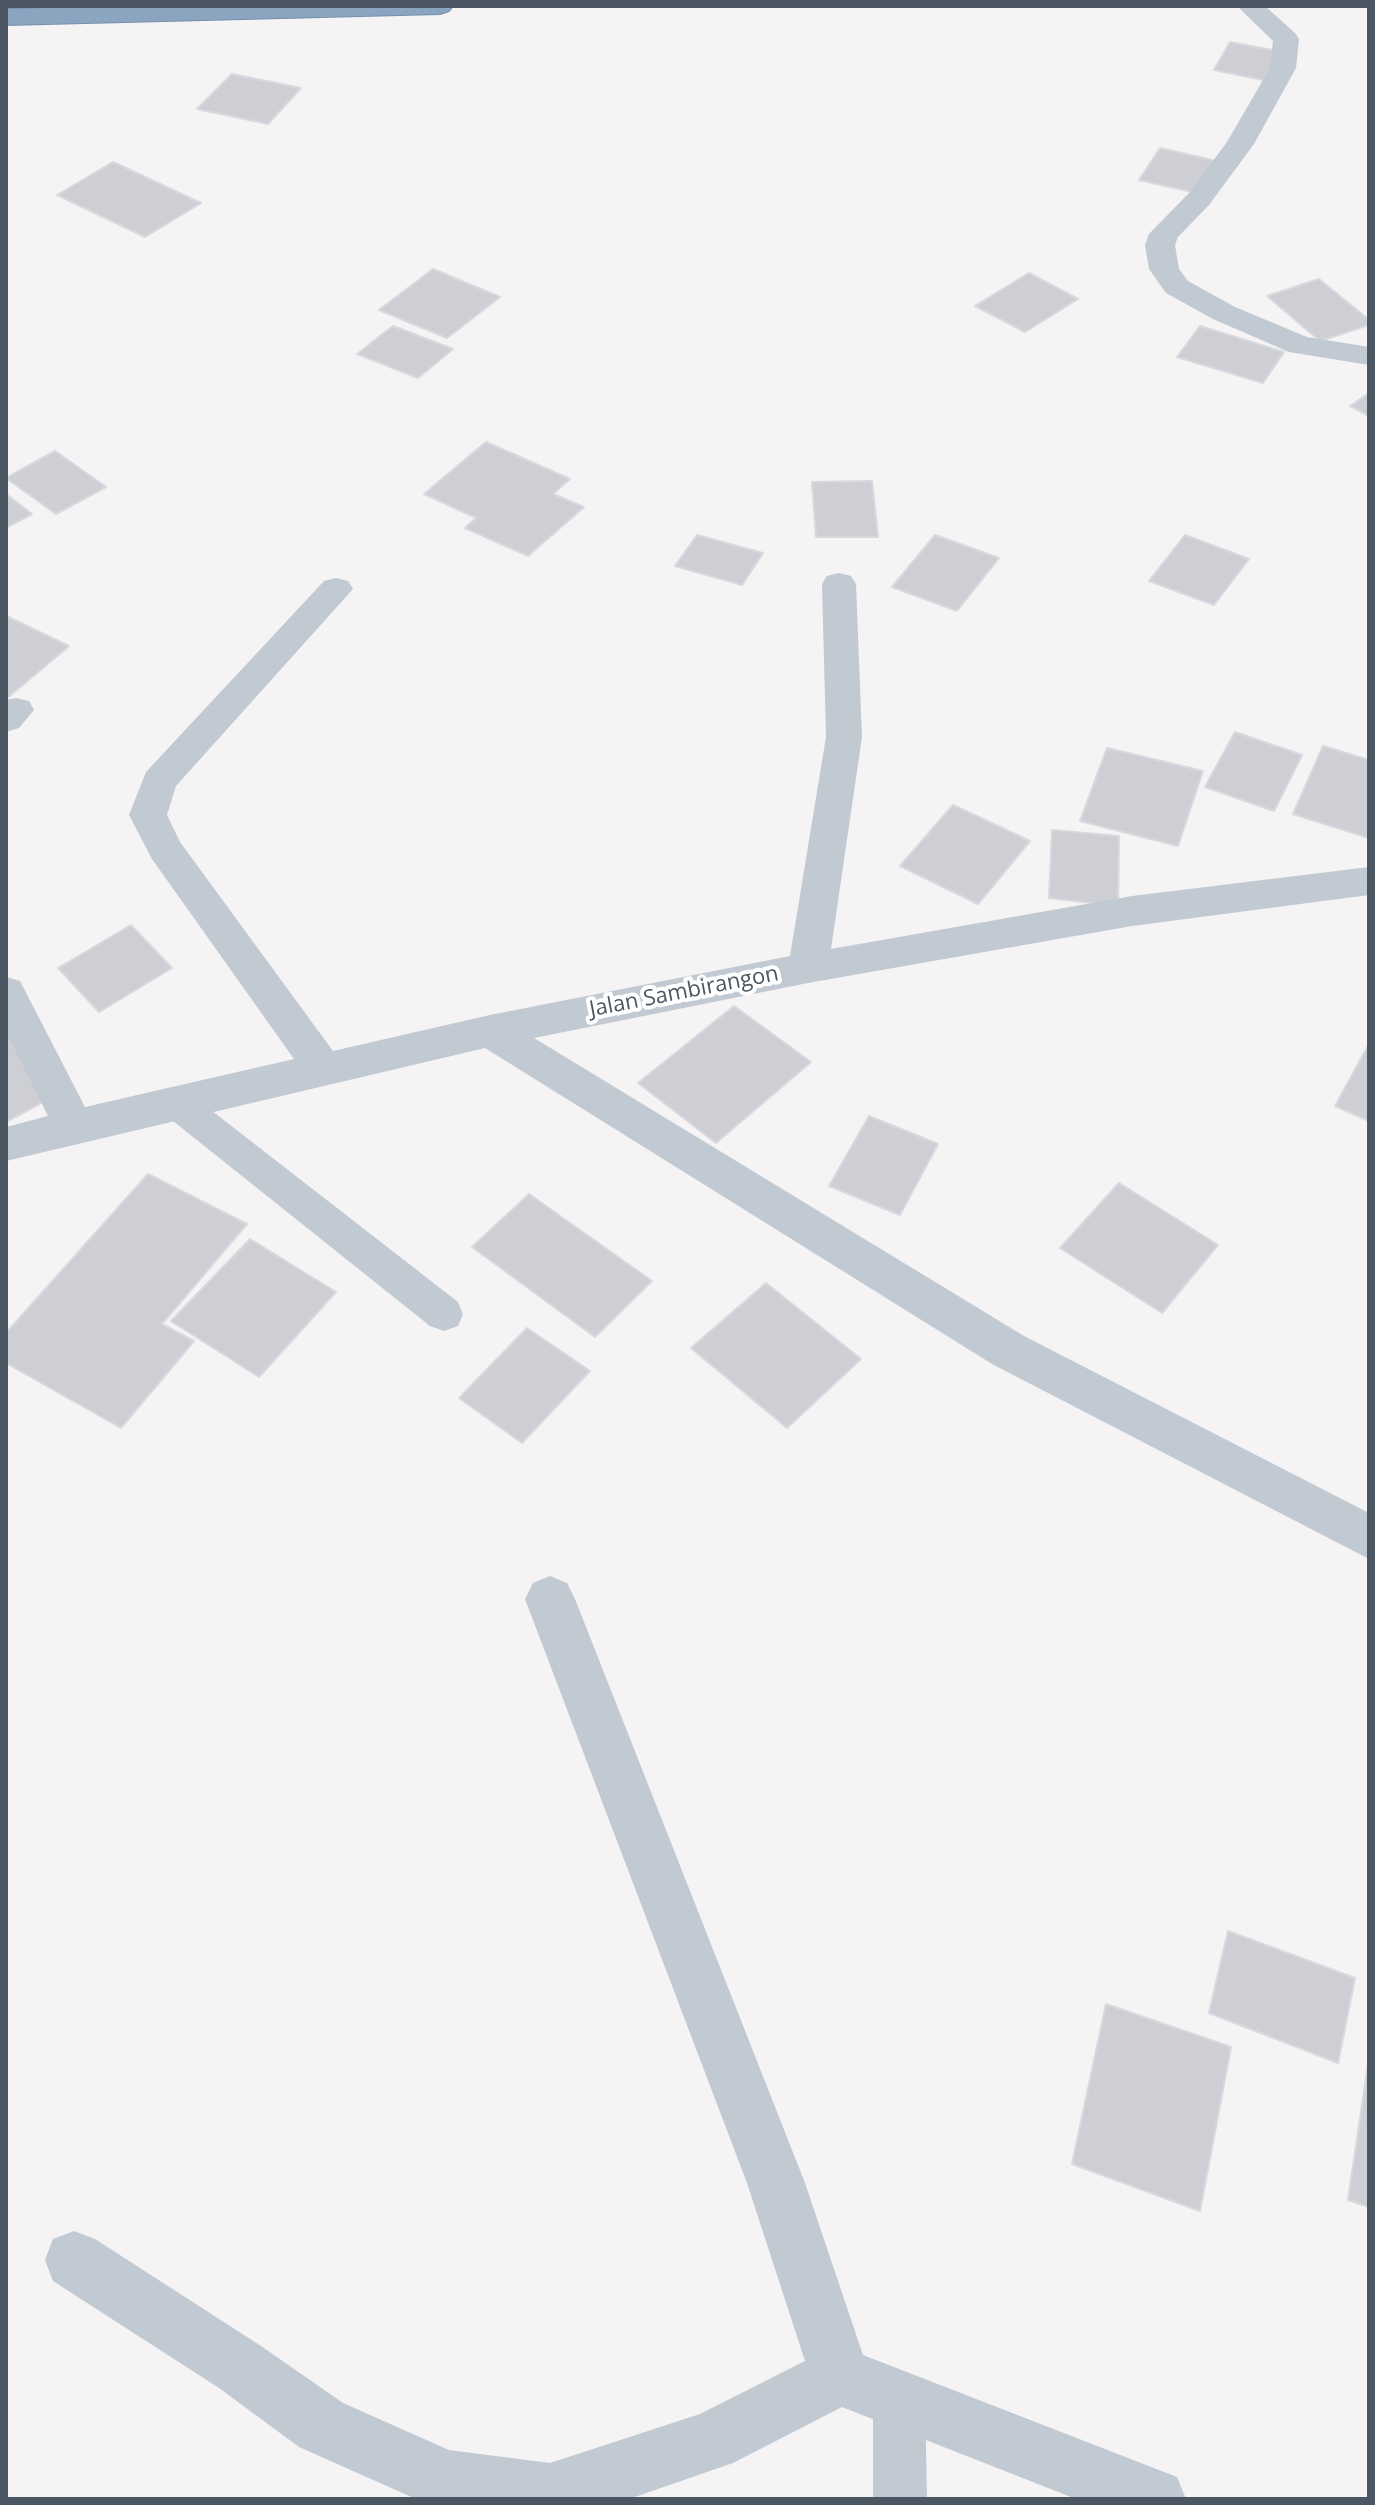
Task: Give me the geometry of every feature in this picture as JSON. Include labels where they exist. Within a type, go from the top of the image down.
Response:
[{"type":"highway","points":[[6,17],[440,6]]},
{"type":"street","points":[[1250,6],[1286,39],[1283,68],[1240,144],[1199,199],[1164,234],[1160,245],[1164,269],[1177,287],[1224,313],[1300,345],[1369,356]]},
{"type":"street","points":[[808,968],[844,737],[839,584]]},
{"type":"street","points":[[324,1070],[165,849],[148,815],[159,781],[336,589]]},
{"type":"street","name":"Jalan Sambirangon","points":[[6,1144],[490,1031],[808,968],[1132,911],[1369,881]]},
{"type":"street","points":[[6,992],[74,1126]]},
{"type":"street","points":[[490,1031],[1008,1350],[1369,1537]]},
{"type":"street","points":[[550,1599],[776,2183],[840,2376]]},
{"type":"street","points":[[74,2260],[240,2367],[321,2425],[447,2481],[548,2497],[711,2441],[840,2376],[1155,2499]]},
{"type":"lane","points":[[176,1103],[444,1314]]},
{"type":"lane","points":[[899,2400],[900,2499]]},
{"type":"building","points":[[1230,42],[1283,52],[1268,81],[1214,70]]},
{"type":"building","points":[[232,74],[301,88],[268,124],[197,109]]},
{"type":"building","points":[[1160,148],[1217,161],[1197,193],[1139,180]]},
{"type":"building","points":[[113,162],[201,203],[145,237],[57,195]]},
{"type":"building","points":[[433,269],[500,297],[447,338],[379,310]]},
{"type":"building","points":[[1029,273],[1078,299],[1025,332],[975,306]]},
{"type":"building","points":[[1319,279],[1369,320],[1369,325],[1320,341],[1267,296]]},
{"type":"building","points":[[393,326],[453,349],[418,378],[357,354]]},
{"type":"building","points":[[1200,326],[1284,352],[1263,383],[1177,357]]},
{"type":"building","points":[[1369,393],[1369,416],[1350,406]]},
{"type":"building","points":[[486,442],[570,479],[553,494],[584,507],[528,556],[465,528],[476,518],[424,494]]},
{"type":"building","points":[[55,451],[106,487],[56,514],[6,478]]},
{"type":"building","points":[[872,481],[878,537],[816,537],[812,482]]},
{"type":"building","points":[[6,494],[32,514],[6,528]]},
{"type":"building","points":[[697,535],[763,553],[742,585],[675,566]]},
{"type":"building","points":[[935,535],[999,558],[957,611],[892,587]]},
{"type":"building","points":[[1185,535],[1249,559],[1214,605],[1149,581]]},
{"type":"building","points":[[6,616],[69,646],[6,699]]},
{"type":"building","points":[[1235,732],[1302,755],[1274,811],[1205,787]]},
{"type":"building","points":[[1323,746],[1369,760],[1369,838],[1293,814]]},
{"type":"building","points":[[1107,748],[1203,771],[1178,846],[1080,821]]},
{"type":"building","points":[[953,805],[1030,841],[978,904],[900,866]]},
{"type":"building","points":[[1052,830],[1119,836],[1118,906],[1049,898]]},
{"type":"building","points":[[131,925],[172,968],[99,1012],[58,968]]},
{"type":"building","points":[[734,1006],[811,1062],[716,1143],[638,1083]]},
{"type":"building","points":[[6,1028],[56,1095],[6,1122]]},
{"type":"building","points":[[1369,1044],[1369,1121],[1335,1106]]},
{"type":"building","points":[[869,1116],[938,1144],[900,1215],[829,1186]]},
{"type":"building","points":[[148,1174],[247,1224],[162,1324],[194,1341],[121,1428],[6,1363],[6,1333]]},
{"type":"building","points":[[1119,1183],[1218,1245],[1162,1313],[1060,1248]]},
{"type":"building","points":[[529,1194],[652,1281],[595,1337],[472,1247]]},
{"type":"building","points":[[250,1239],[336,1292],[259,1377],[171,1321]]},
{"type":"building","points":[[766,1283],[861,1359],[787,1428],[691,1348]]},
{"type":"building","points":[[527,1328],[590,1371],[522,1443],[459,1398]]},
{"type":"building","points":[[1228,1931],[1355,1978],[1338,2063],[1209,2013]]},
{"type":"building","points":[[1106,2004],[1231,2047],[1200,2211],[1072,2164]]},
{"type":"building","points":[[1369,2057],[1369,2207],[1348,2200]]}]
